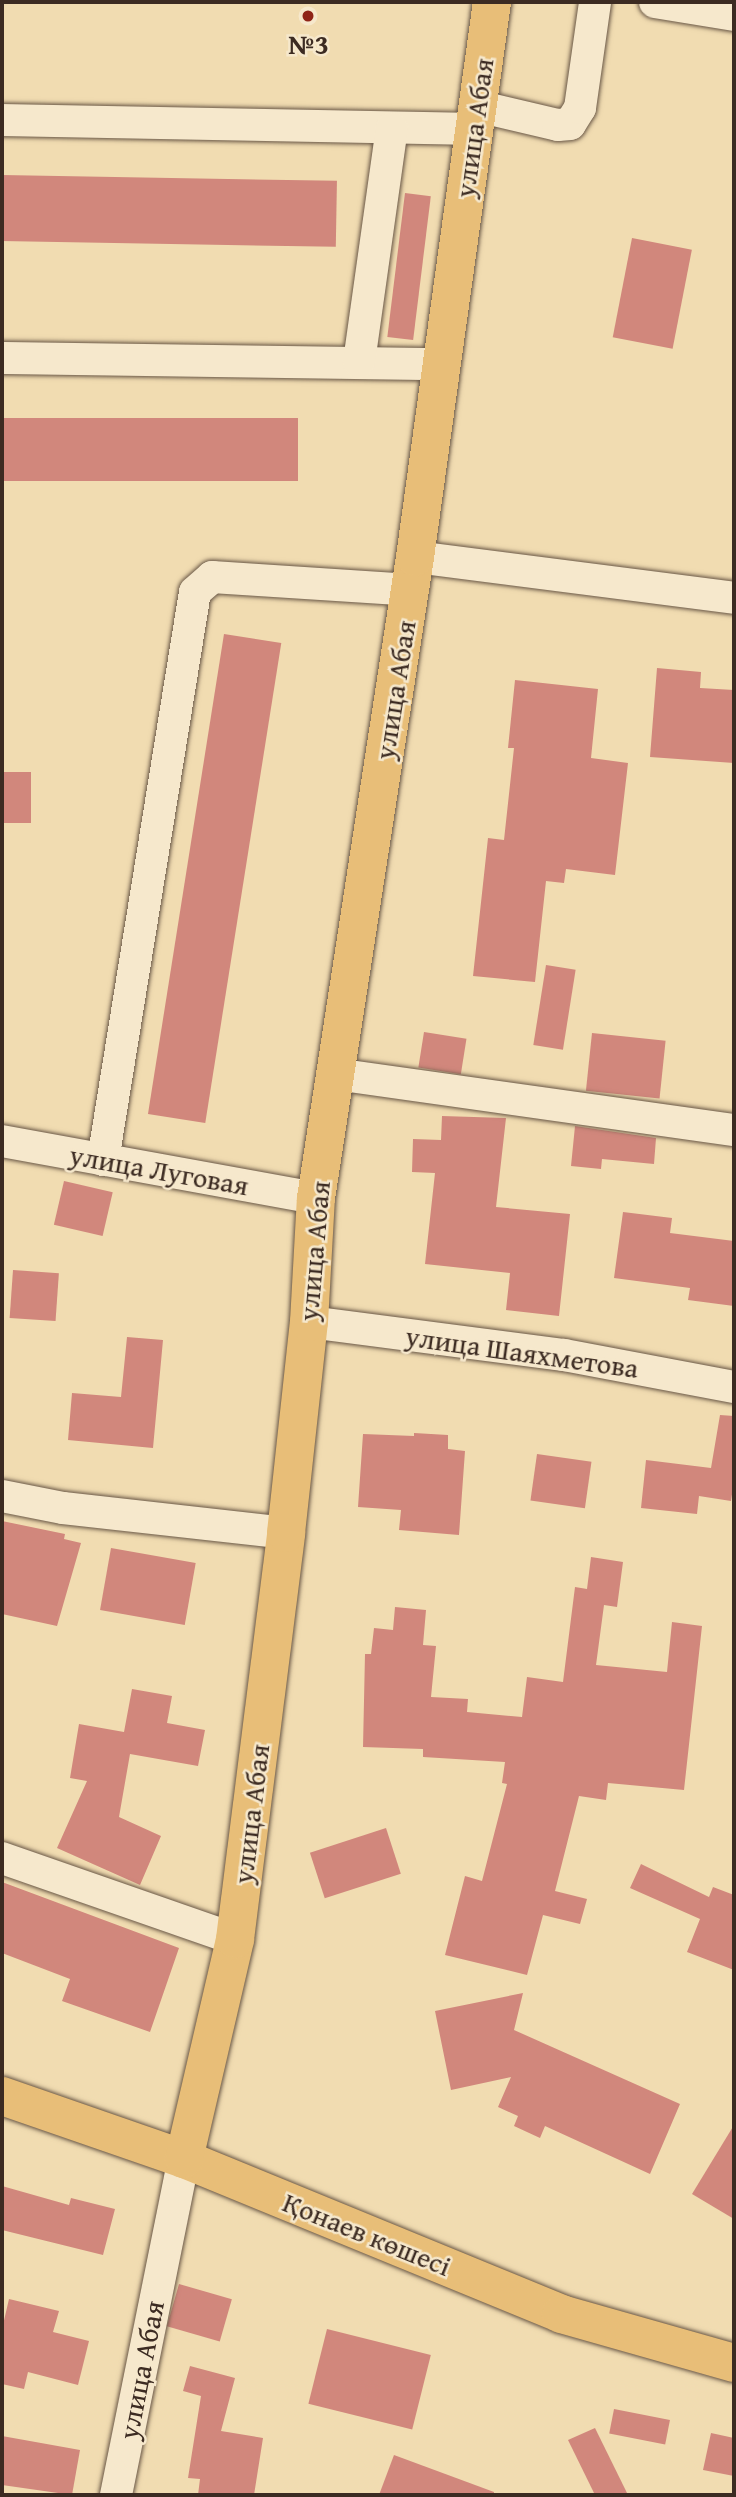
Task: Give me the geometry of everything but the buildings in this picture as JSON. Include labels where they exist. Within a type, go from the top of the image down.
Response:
[{"type":"main road","name":"улица Абая","points":[[184,2160],[235,1939],[286,1533],[309,1322],[316,1198],[413,573],[492,2]]},
{"type":"main road","name":"Қонаев көшесі","points":[[2,2096],[184,2160],[561,2314],[734,2363]]},
{"type":"street","points":[[2,120],[392,128],[476,118],[570,124],[580,108],[595,2]]},
{"type":"street","points":[[655,2],[734,15]]},
{"type":"street","points":[[359,362],[392,128]]},
{"type":"street","points":[[2,358],[443,364]]},
{"type":"street","points":[[103,1160],[195,592],[212,577],[413,573],[734,598]]},
{"type":"street","points":[[335,1074],[734,1130]]},
{"type":"street","name":"улица Луговая","points":[[2,1141],[316,1198]]},
{"type":"street","name":"улица Шаяхметова","points":[[309,1322],[564,1355],[734,1387]]},
{"type":"street","points":[[2,1496],[63,1508],[286,1533]]},
{"type":"street","points":[[2,1858],[235,1939]]},
{"type":"street","name":"улица Абая","points":[[116,2495],[184,2160]]},
{"type":"place","name":"№3","points":[[308,16]]}]
